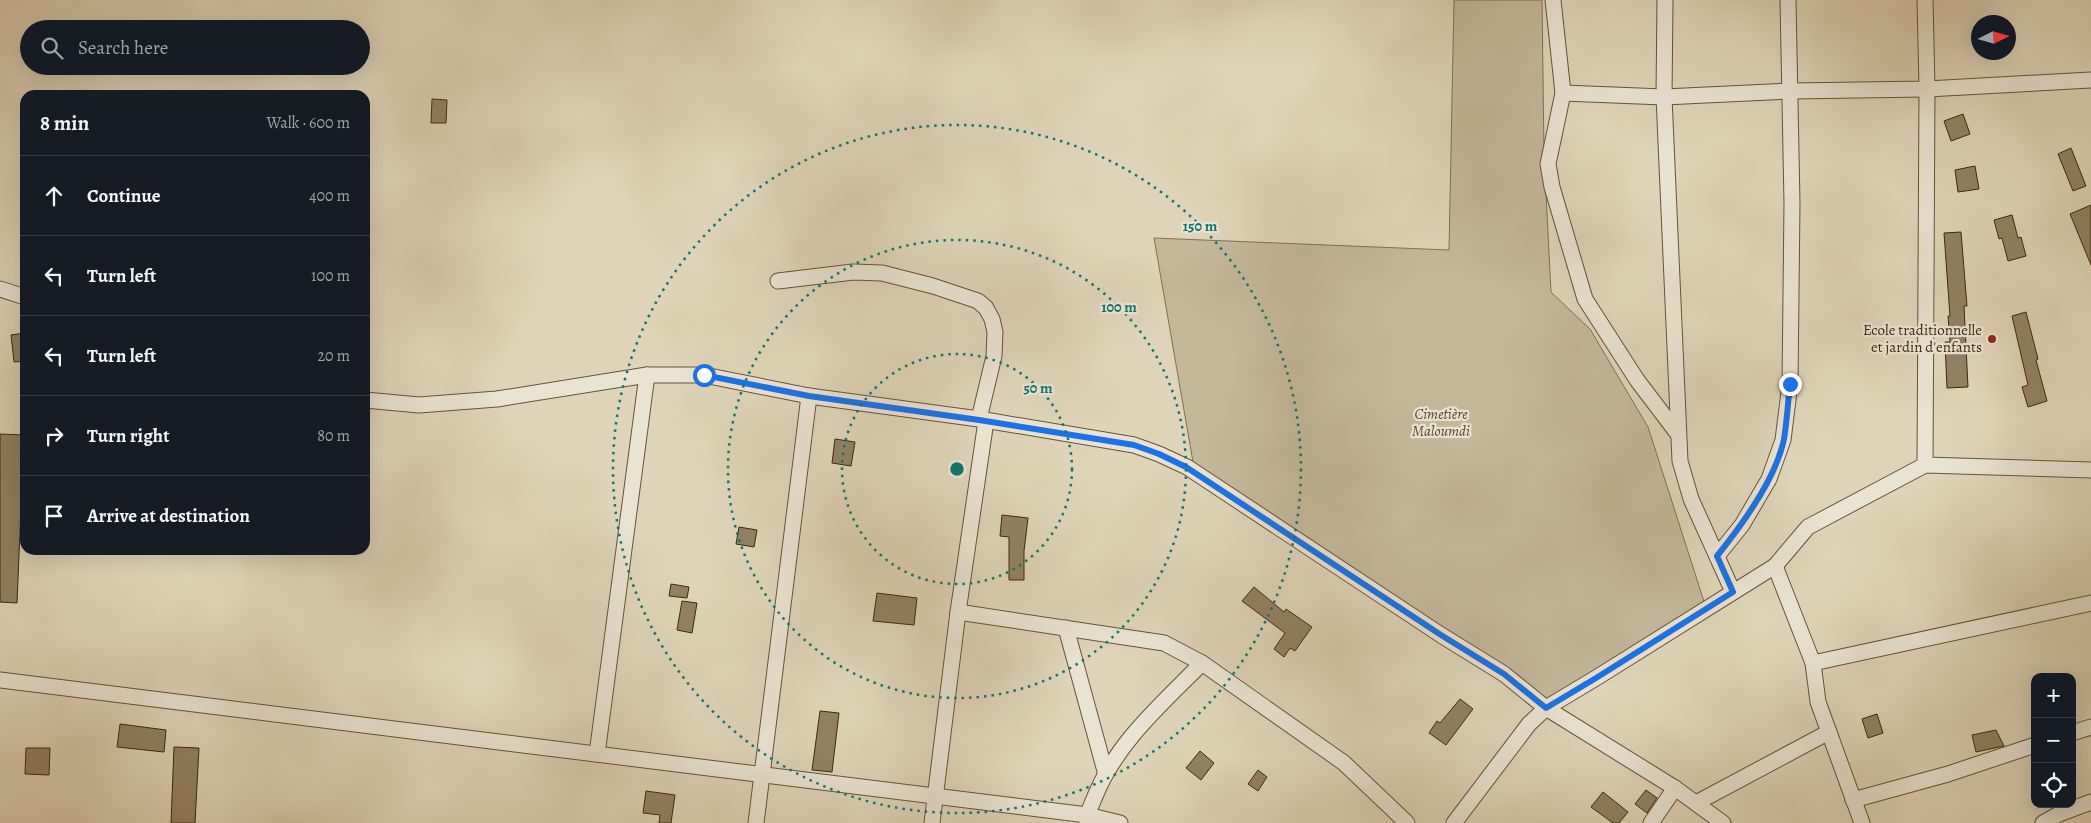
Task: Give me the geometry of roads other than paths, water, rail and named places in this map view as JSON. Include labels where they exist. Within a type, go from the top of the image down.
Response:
[{"type":"street","points":[[1553,0],[1563,93],[1548,164],[1552,187],[1585,299],[1636,380],[1678,434]]},
{"type":"street","points":[[1664,0],[1664,97],[1680,462],[1691,499],[1733,592]]},
{"type":"street","points":[[1717,556],[1742,525],[1769,479],[1783,440],[1790,384],[1792,212],[1788,0]]},
{"type":"street","points":[[1925,0],[1927,89],[1925,465]]},
{"type":"street","points":[[1563,93],[1664,97],[1790,91],[1927,89],[2091,80]]},
{"type":"street","points":[[778,281],[853,272],[882,273],[933,286],[978,301],[986,308],[992,319],[995,332],[994,356],[983,420],[932,823]]},
{"type":"street","points":[[0,289],[20,295]]},
{"type":"street","points":[[597,754],[647,375]]},
{"type":"street","points":[[370,400],[419,405],[497,399],[647,375],[704,375],[809,396],[983,420],[1134,445],[1186,467],[1441,635],[1504,674],[1546,708],[1675,788],[1723,823]]},
{"type":"street","points":[[756,823],[809,396]]},
{"type":"street","points":[[1454,823],[1529,724],[1546,708],[1775,566],[1808,527],[1925,465],[2091,470]]},
{"type":"street","points":[[1775,566],[1813,663],[1818,702],[1862,823]]},
{"type":"street","points":[[1813,663],[2091,603]]},
{"type":"street","points":[[958,612],[1164,642],[1202,663],[1344,763],[1407,823]]},
{"type":"street","points":[[1066,628],[1105,771]]},
{"type":"street","points":[[1087,819],[1105,771],[1130,737],[1202,663]]},
{"type":"street","points":[[0,680],[936,796],[1120,823]]},
{"type":"street","points":[[2076,732],[2091,726]]},
{"type":"street","points":[[1696,803],[1829,732]]},
{"type":"street","points":[[1853,800],[1948,774],[2031,747]]},
{"type":"street","points":[[1651,823],[1675,788]]},
{"type":"street","points":[[2044,823],[2059,814],[2091,802]]},
{"type":"place","name":"Ecole traditionnelle et jardin d'enfants","points":[[1992,339]]},
{"type":"park label","name":"Cimetière Maloumdi","points":[[1441,422]]}]
